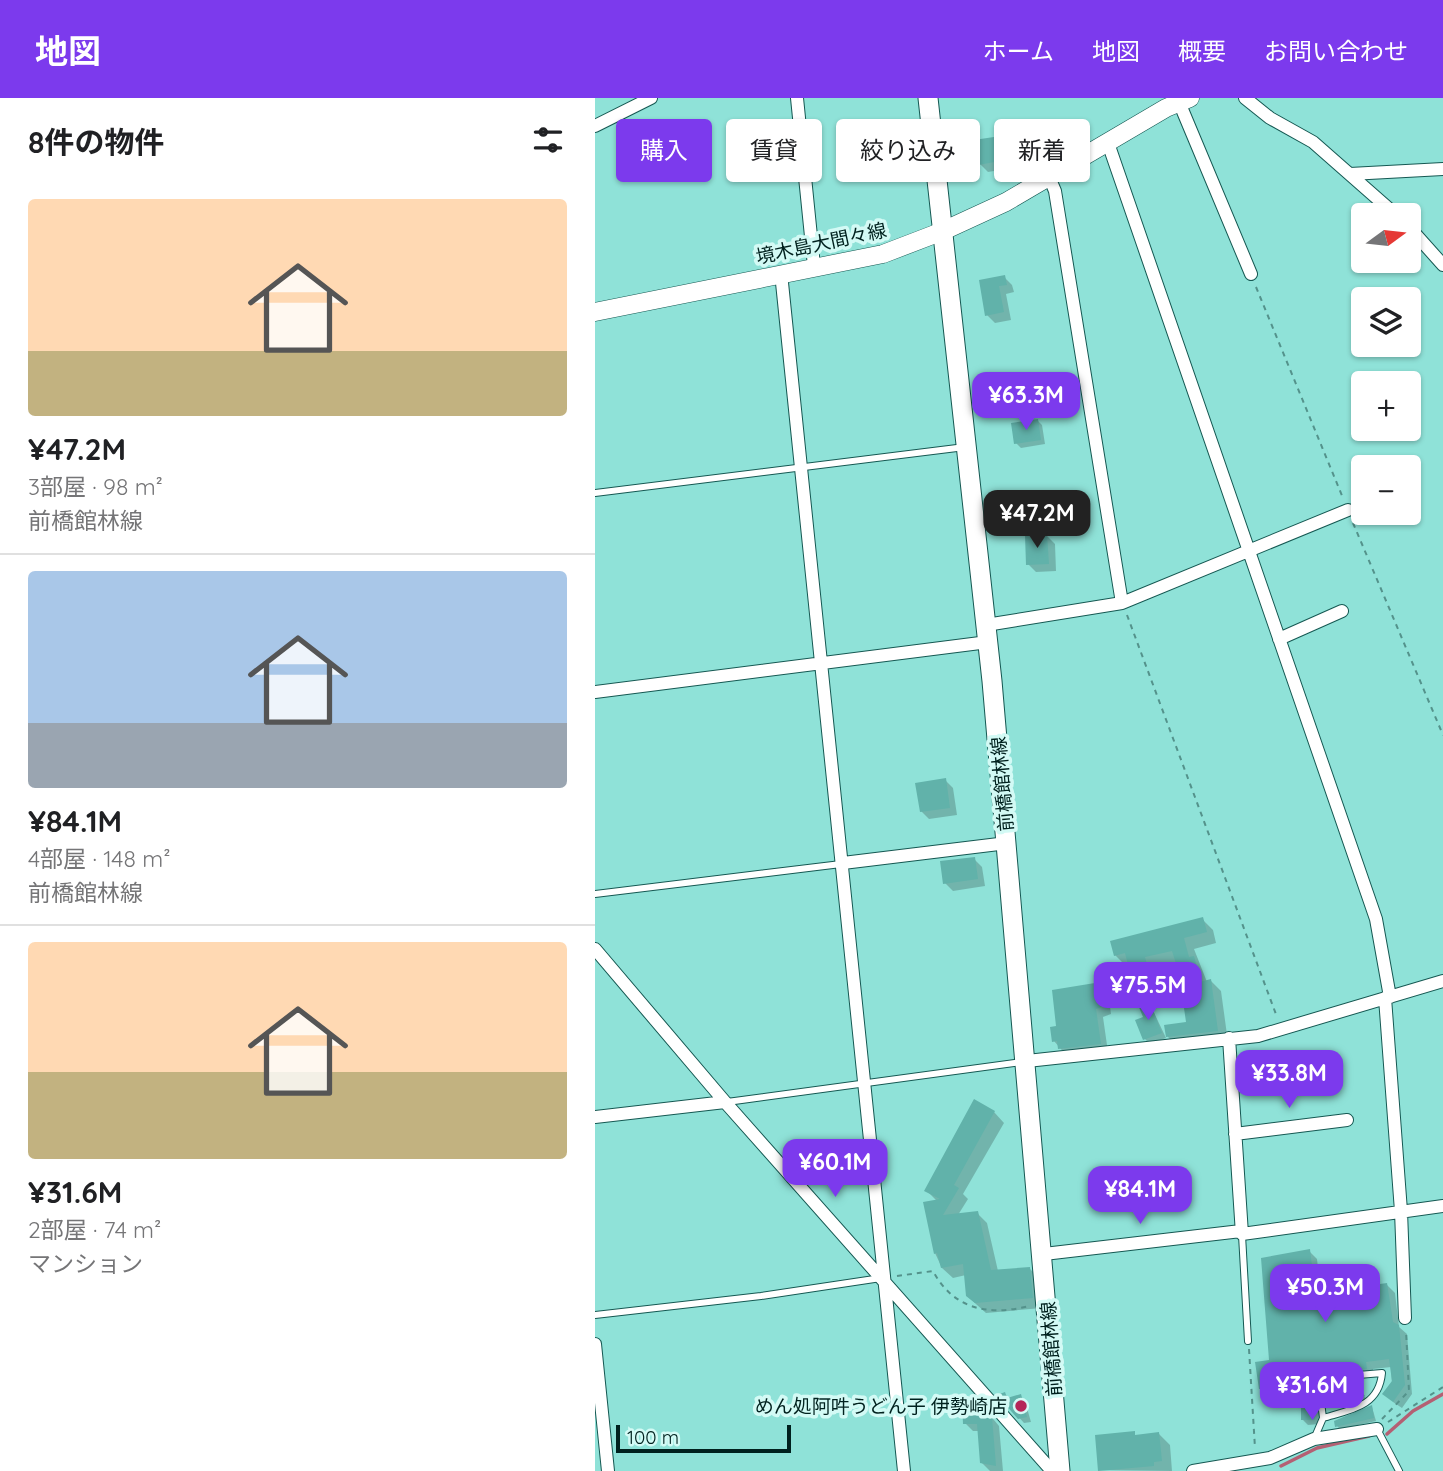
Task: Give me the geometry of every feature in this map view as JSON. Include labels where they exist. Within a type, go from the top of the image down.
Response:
[{"type":"main road","name":"前橋館林線","points":[[928,98],[987,634],[1044,1254],[1060,1471]]},
{"type":"main road","name":"境木島大間々線","points":[[1090,154],[1185,100]]},
{"type":"main road","name":"境木島大間々線","points":[[595,312],[883,254],[943,231],[1039,182]]},
{"type":"street","points":[[595,126],[651,98]]},
{"type":"street","points":[[797,98],[814,267]]},
{"type":"street","points":[[1245,98],[1270,118],[1313,142],[1383,203]]},
{"type":"street","points":[[1185,100],[1251,274]]},
{"type":"street","points":[[1108,144],[1376,919],[1387,998],[1405,1318]]},
{"type":"street","points":[[1350,174],[1443,169]]},
{"type":"street","points":[[1051,182],[1055,191],[1122,603]]},
{"type":"street","points":[[1421,240],[1443,265]]},
{"type":"street","points":[[781,273],[843,863],[862,1083],[904,1471]]},
{"type":"street","points":[[595,692],[821,665],[987,634],[1122,603],[1348,510]]},
{"type":"street","points":[[1279,639],[1342,611]]},
{"type":"street","points":[[843,863],[1007,844]]},
{"type":"street","points":[[595,949],[725,1102],[1052,1471]]},
{"type":"street","points":[[1027,1061],[1282,1031],[1443,981]]},
{"type":"street","points":[[1229,1038],[1242,1232]]},
{"type":"street","points":[[595,1117],[725,1102]]},
{"type":"street","points":[[1235,1134],[1347,1119]]},
{"type":"street","points":[[1044,1254],[1443,1206]]},
{"type":"street","points":[[595,1344],[608,1471]]},
{"type":"street","points":[[1193,1471],[1284,1454],[1314,1439],[1377,1429]]},
{"type":"lane","points":[[595,493],[966,446]]},
{"type":"lane","points":[[595,894],[843,863]]},
{"type":"lane","points":[[725,1102],[1027,1061]]},
{"type":"lane","points":[[1242,1232],[1248,1341]]},
{"type":"lane","points":[[595,1315],[883,1278]]},
{"type":"lane","points":[[1276,1382],[1382,1373],[1375,1396],[1364,1405],[1323,1418]]},
{"type":"lane","points":[[1314,1439],[1323,1418],[1318,1378]]},
{"type":"lane","points":[[1377,1429],[1399,1471]]},
{"type":"path","points":[[1251,274],[1443,735]]},
{"type":"path","points":[[1122,603],[1282,1031]]},
{"type":"path","points":[[883,1278],[933,1271],[946,1288],[981,1311],[1005,1312],[1047,1303]]},
{"type":"path","points":[[1377,1429],[1409,1391],[1405,1318]]},
{"type":"path","points":[[1248,1341],[1256,1460]]},
{"type":"path","points":[[1377,1429],[1443,1387]]},
{"type":"building","points":[[994,137],[994,162],[980,165],[980,139]]},
{"type":"building","points":[[1005,275],[1007,285],[999,286],[1004,312],[985,316],[979,280]]},
{"type":"building","points":[[1038,419],[1041,440],[1014,444],[1011,423]]},
{"type":"building","points":[[1047,534],[1049,564],[1026,565],[1025,535]]},
{"type":"building","points":[[946,778],[950,808],[920,812],[915,783]]},
{"type":"building","points":[[975,857],[978,879],[943,884],[940,861]]},
{"type":"building","points":[[1203,917],[1207,932],[1184,938],[1189,957],[1194,956],[1198,971],[1180,976],[1172,951],[1145,957],[1152,983],[1134,988],[1125,953],[1114,956],[1110,941]]},
{"type":"building","points":[[1211,979],[1218,1031],[1166,1037],[1164,1025],[1186,1022],[1181,987]]},
{"type":"building","points":[[1101,982],[1104,1006],[1096,1009],[1101,1044],[1058,1049],[1057,1041],[1052,1042],[1050,1027],[1056,1026],[1052,990]]},
{"type":"building","points":[[1149,1000],[1162,1033],[1143,1040],[1135,1020],[1143,1017],[1138,1005]]},
{"type":"building","points":[[974,1099],[995,1111],[954,1185],[959,1188],[943,1215],[978,1211],[991,1270],[1030,1267],[1033,1298],[975,1303],[966,1296],[963,1264],[941,1268],[937,1253],[934,1254],[923,1202],[940,1199],[924,1191]]},
{"type":"building","points":[[1310,1249],[1315,1293],[1387,1283],[1393,1322],[1399,1325],[1405,1385],[1393,1402],[1382,1394],[1392,1381],[1389,1359],[1366,1362],[1367,1369],[1350,1370],[1343,1364],[1345,1370],[1339,1371],[1339,1367],[1272,1374],[1273,1388],[1259,1389],[1255,1362],[1269,1360],[1261,1258]]},
{"type":"building","points":[[1353,1381],[1365,1396],[1343,1406],[1342,1400],[1327,1401],[1325,1387]]},
{"type":"building","points":[[1301,1390],[1314,1390],[1315,1420],[1301,1420]]},
{"type":"building","points":[[1005,1392],[1007,1398],[1021,1394],[1027,1417],[1018,1419],[997,1395]]},
{"type":"building","points":[[976,1398],[992,1417],[996,1466],[980,1463],[977,1424],[963,1424],[962,1399]]},
{"type":"building","points":[[1372,1405],[1374,1418],[1335,1427],[1334,1421]]},
{"type":"building","points":[[1135,1431],[1135,1435],[1159,1432],[1162,1461],[1154,1462],[1154,1466],[1098,1471],[1095,1435]]},
{"type":"waterway","points":[[1387,1434],[1413,1411],[1443,1394]]},
{"type":"waterway","points":[[1281,1466],[1317,1448],[1369,1436]]},
{"type":"place","name":"めん処阿吽うどん子 伊勢崎店","points":[[1021,1406]]}]
